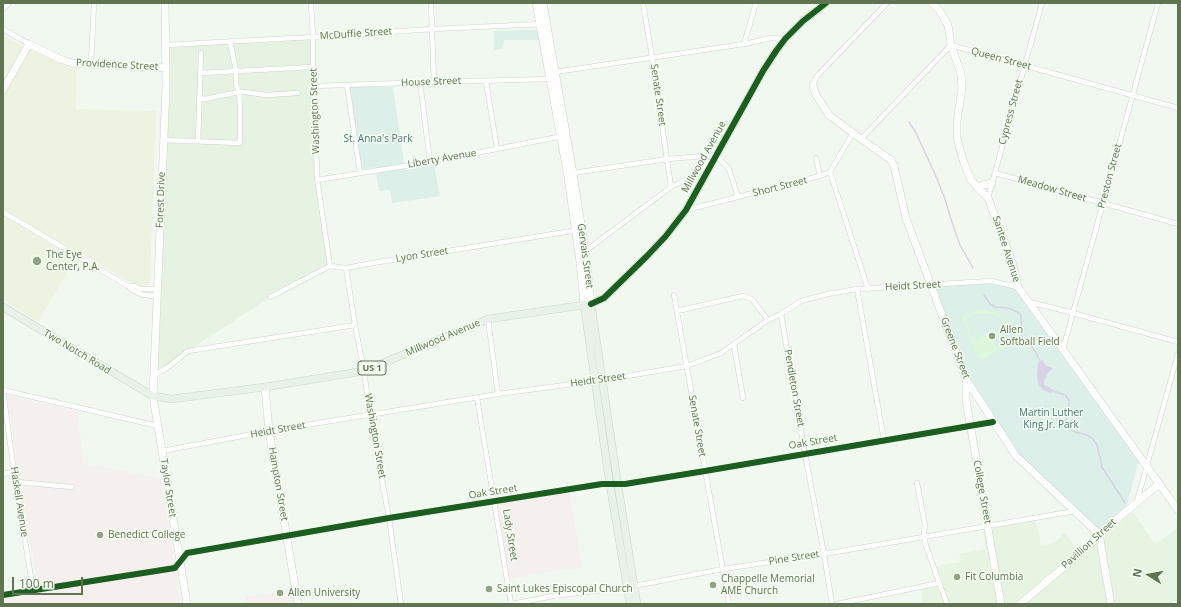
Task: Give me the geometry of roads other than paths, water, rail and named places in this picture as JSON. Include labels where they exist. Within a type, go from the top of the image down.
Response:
[{"type":"main road","name":"Millwood Avenue","points":[[153,396],[172,399],[265,387],[364,371],[488,319],[588,304],[604,298],[666,237],[686,210],[763,71],[785,39],[826,3]]},
{"type":"main road","name":"Gervais Street","points":[[588,304],[603,380],[618,485],[630,586],[630,604]]},
{"type":"main road","name":"Gervais Street","points":[[588,304],[595,380],[610,484],[630,586],[637,604]]},
{"type":"main road","name":"Two Notch Road","points":[[3,307],[153,396]]},
{"type":"street","points":[[3,9],[9,3]]},
{"type":"street","points":[[91,64],[94,3]]},
{"type":"street","name":"Forest Drive","points":[[153,396],[166,68],[165,3]]},
{"type":"street","name":"Washington Street","points":[[311,3],[317,180],[330,266]]},
{"type":"street","points":[[431,3],[434,82]]},
{"type":"street","name":"Gervais Street","points":[[536,3],[555,72],[568,177],[582,254],[588,304]]},
{"type":"street","name":"Gervais Street","points":[[543,3],[543,24],[550,79],[573,173],[578,229]]},
{"type":"street","name":"Senate Street","points":[[643,3],[671,187]]},
{"type":"street","points":[[744,44],[756,3]]},
{"type":"street","points":[[813,85],[817,76],[887,3]]},
{"type":"street","name":"Santee Avenue","points":[[932,3],[939,10],[948,25],[951,45],[961,74],[962,89],[957,121],[959,144],[965,166],[976,186],[988,198],[1012,262],[1018,287],[1178,510]]},
{"type":"street","name":"Cypress Street","points":[[988,198],[1042,3]]},
{"type":"street","name":"Preston Street","points":[[1063,348],[1158,3]]},
{"type":"street","name":"McDuffie Street","points":[[166,45],[543,24]]},
{"type":"street","name":"Providence Street","points":[[3,29],[29,44],[66,62],[77,64],[166,68]]},
{"type":"street","points":[[555,72],[744,44],[771,38],[785,39]]},
{"type":"street","points":[[163,140],[240,143],[239,92],[236,84],[236,71],[230,42]]},
{"type":"street","points":[[3,90],[29,44]]},
{"type":"street","points":[[860,139],[951,45]]},
{"type":"street","name":"Queen Street","points":[[951,45],[1178,108]]},
{"type":"street","points":[[198,141],[201,53]]},
{"type":"street","points":[[200,73],[313,67]]},
{"type":"street","name":"House Street","points":[[313,86],[550,79]]},
{"type":"street","points":[[486,81],[496,149]]},
{"type":"street","points":[[420,82],[430,162]]},
{"type":"street","points":[[347,85],[360,173]]},
{"type":"street","name":"Greene Street","points":[[813,85],[817,97],[829,115],[853,134],[891,160],[894,166],[906,218],[966,379],[993,422],[1016,456],[1099,534]]},
{"type":"street","points":[[199,98],[205,99],[239,92],[266,95],[298,93]]},
{"type":"street","points":[[853,134],[830,172],[868,289]]},
{"type":"street","name":"Liberty Avenue","points":[[317,180],[430,162],[563,136]]},
{"type":"street","points":[[573,173],[667,159],[716,155]]},
{"type":"street","points":[[582,254],[671,187],[697,174],[716,155]]},
{"type":"street","points":[[716,155],[728,169],[738,197]]},
{"type":"street","points":[[816,158],[820,176]]},
{"type":"street","name":"Short Street","points":[[686,210],[820,176],[830,172]]},
{"type":"street","name":"Meadow Street","points":[[995,173],[1178,224]]},
{"type":"street","points":[[976,186],[992,183]]},
{"type":"street","points":[[3,212],[128,286],[132,290],[140,294],[158,292]]},
{"type":"street","name":"Lyon Street","points":[[330,266],[346,268],[578,229]]},
{"type":"street","points":[[270,297],[330,266]]},
{"type":"street","name":"Washington Street","points":[[346,268],[370,415],[389,518],[401,604]]},
{"type":"street","name":"Heidt Street","points":[[162,451],[269,431],[498,394],[603,380],[687,366],[721,353],[768,320],[781,314],[801,301],[828,294],[868,289],[991,281],[1018,287]]},
{"type":"street","points":[[857,290],[884,440]]},
{"type":"street","name":"Senate Street","points":[[674,296],[729,604]]},
{"type":"street","points":[[677,311],[743,296],[752,299],[768,320]]},
{"type":"street","points":[[1028,302],[1178,342]]},
{"type":"street","name":"Pendleton Street","points":[[781,314],[832,604]]},
{"type":"street","points":[[488,319],[498,394]]},
{"type":"street","points":[[153,376],[168,367],[188,351],[355,325]]},
{"type":"street","points":[[734,345],[743,398]]},
{"type":"street","points":[[1138,501],[1178,354]]},
{"type":"street","name":"College Street","points":[[966,379],[966,400],[1001,604]]},
{"type":"street","name":"Hampton Street","points":[[265,387],[269,431],[298,604]]},
{"type":"street","points":[[3,390],[158,426]]},
{"type":"street","name":"Haskell Avenue","points":[[3,390],[14,472],[17,482],[33,590]]},
{"type":"street","name":"Taylor Street","points":[[153,396],[187,604]]},
{"type":"street","name":"Lady Street","points":[[477,398],[512,604]]},
{"type":"street","name":"Oak Street","points":[[3,595],[174,568],[187,553],[389,518],[602,484],[618,485],[705,471],[993,422]]},
{"type":"street","points":[[3,474],[14,472]]},
{"type":"street","points":[[17,482],[72,487]]},
{"type":"street","points":[[917,483],[925,525],[924,536],[947,604]]},
{"type":"street","name":"Pavillion Street","points":[[1020,604],[1090,545],[1099,534],[1159,484]]},
{"type":"street","name":"Pine Street","points":[[512,604],[553,596],[630,586],[723,569],[824,554],[1075,511]]},
{"type":"street","points":[[1099,534],[1111,604]]},
{"type":"street","points":[[837,604],[939,582]]},
{"type":"waterway","points":[[909,122],[915,131],[935,174],[960,245],[973,268]]},
{"type":"waterway","points":[[984,295],[990,304],[995,307],[1009,308],[1019,313],[1021,316],[1022,338],[1035,351],[1041,363]]},
{"type":"waterway","points":[[1050,390],[1065,395],[1069,400],[1066,417],[1066,423],[1069,429],[1087,435],[1093,439],[1097,445],[1102,467],[1125,503]]},
{"type":"place","name":"The Eye Center, P.A.","points":[[37,261]]},
{"type":"place","name":"Allen Softball Field","points":[[992,336]]},
{"type":"place","name":"Benedict College","points":[[100,535]]},
{"type":"place","name":"Fit Columbia","points":[[957,577]]},
{"type":"place","name":"Chappelle Memorial AME Church","points":[[713,585]]},
{"type":"place","name":"Saint Lukes Episcopal Church","points":[[489,589]]},
{"type":"place","name":"Allen University","points":[[280,593]]},
{"type":"park label","name":"St. Anna's Park","points":[[378,139]]},
{"type":"park label","name":"Martin Luther King Jr. Park","points":[[1051,418]]}]
